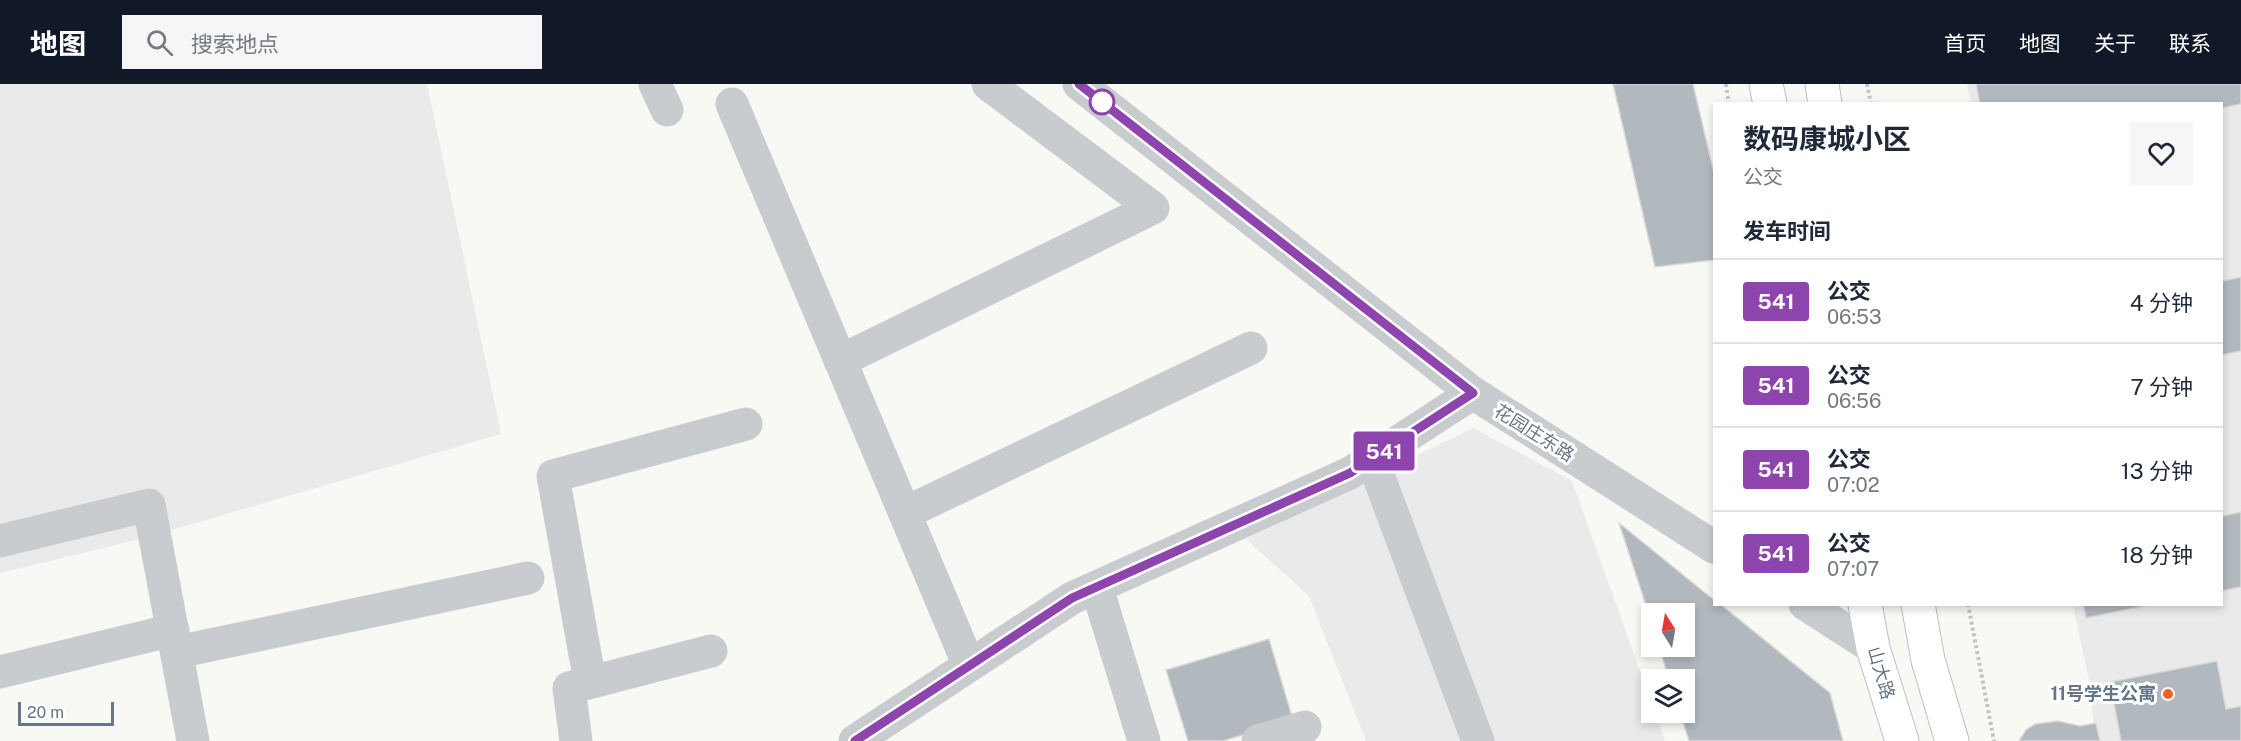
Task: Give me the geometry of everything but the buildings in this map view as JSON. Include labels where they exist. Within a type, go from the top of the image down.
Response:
[{"type":"main road","points":[[1767,84],[1770,102]]},
{"type":"main road","points":[[1821,84],[1825,102]]},
{"type":"main road","name":"山大路","points":[[1865,606],[1873,648],[1902,741]]},
{"type":"main road","points":[[1918,606],[1928,660],[1952,741]]},
{"type":"street","points":[[840,361],[1153,208],[988,84]]},
{"type":"street","name":"花园庄东路","points":[[1079,84],[1473,393],[1713,546]]},
{"type":"street","points":[[732,104],[965,656]]},
{"type":"street","points":[[905,513],[1251,348]]},
{"type":"street","points":[[855,741],[1072,598],[1350,473],[1473,393]]},
{"type":"street","points":[[590,682],[553,476],[746,424]]},
{"type":"street","points":[[1372,459],[1478,741]]},
{"type":"street","points":[[0,541],[149,505],[193,741]]},
{"type":"street","points":[[0,672],[528,578]]},
{"type":"street","points":[[1097,588],[1144,741]]},
{"type":"street","points":[[1808,606],[1873,648]]},
{"type":"street","points":[[576,741],[568,688],[711,651]]},
{"type":"street","points":[[1258,741],[1305,727]]},
{"type":"path","points":[[1726,84],[1729,102]]},
{"type":"path","points":[[1867,84],[1871,102]]},
{"type":"path","points":[[1968,606],[1994,741]]},
{"type":"shaded area","points":[[0,84],[427,84],[501,434],[144,538],[0,573]]},
{"type":"shaded area","points":[[1967,84],[2241,84],[2241,741],[2096,741],[2088,675],[2073,606],[2223,606],[2223,102],[1971,102]]},
{"type":"shaded area","points":[[1473,428],[1572,481],[1641,674],[1641,723],[1659,723],[1665,741],[1366,741],[1309,596],[1246,539]]},
{"type":"bus line","name":"541","points":[[855,741],[1072,598],[1350,473],[1473,393],[1079,84]]},
{"type":"place","name":"11号学生公寓","points":[[2168,694]]}]
